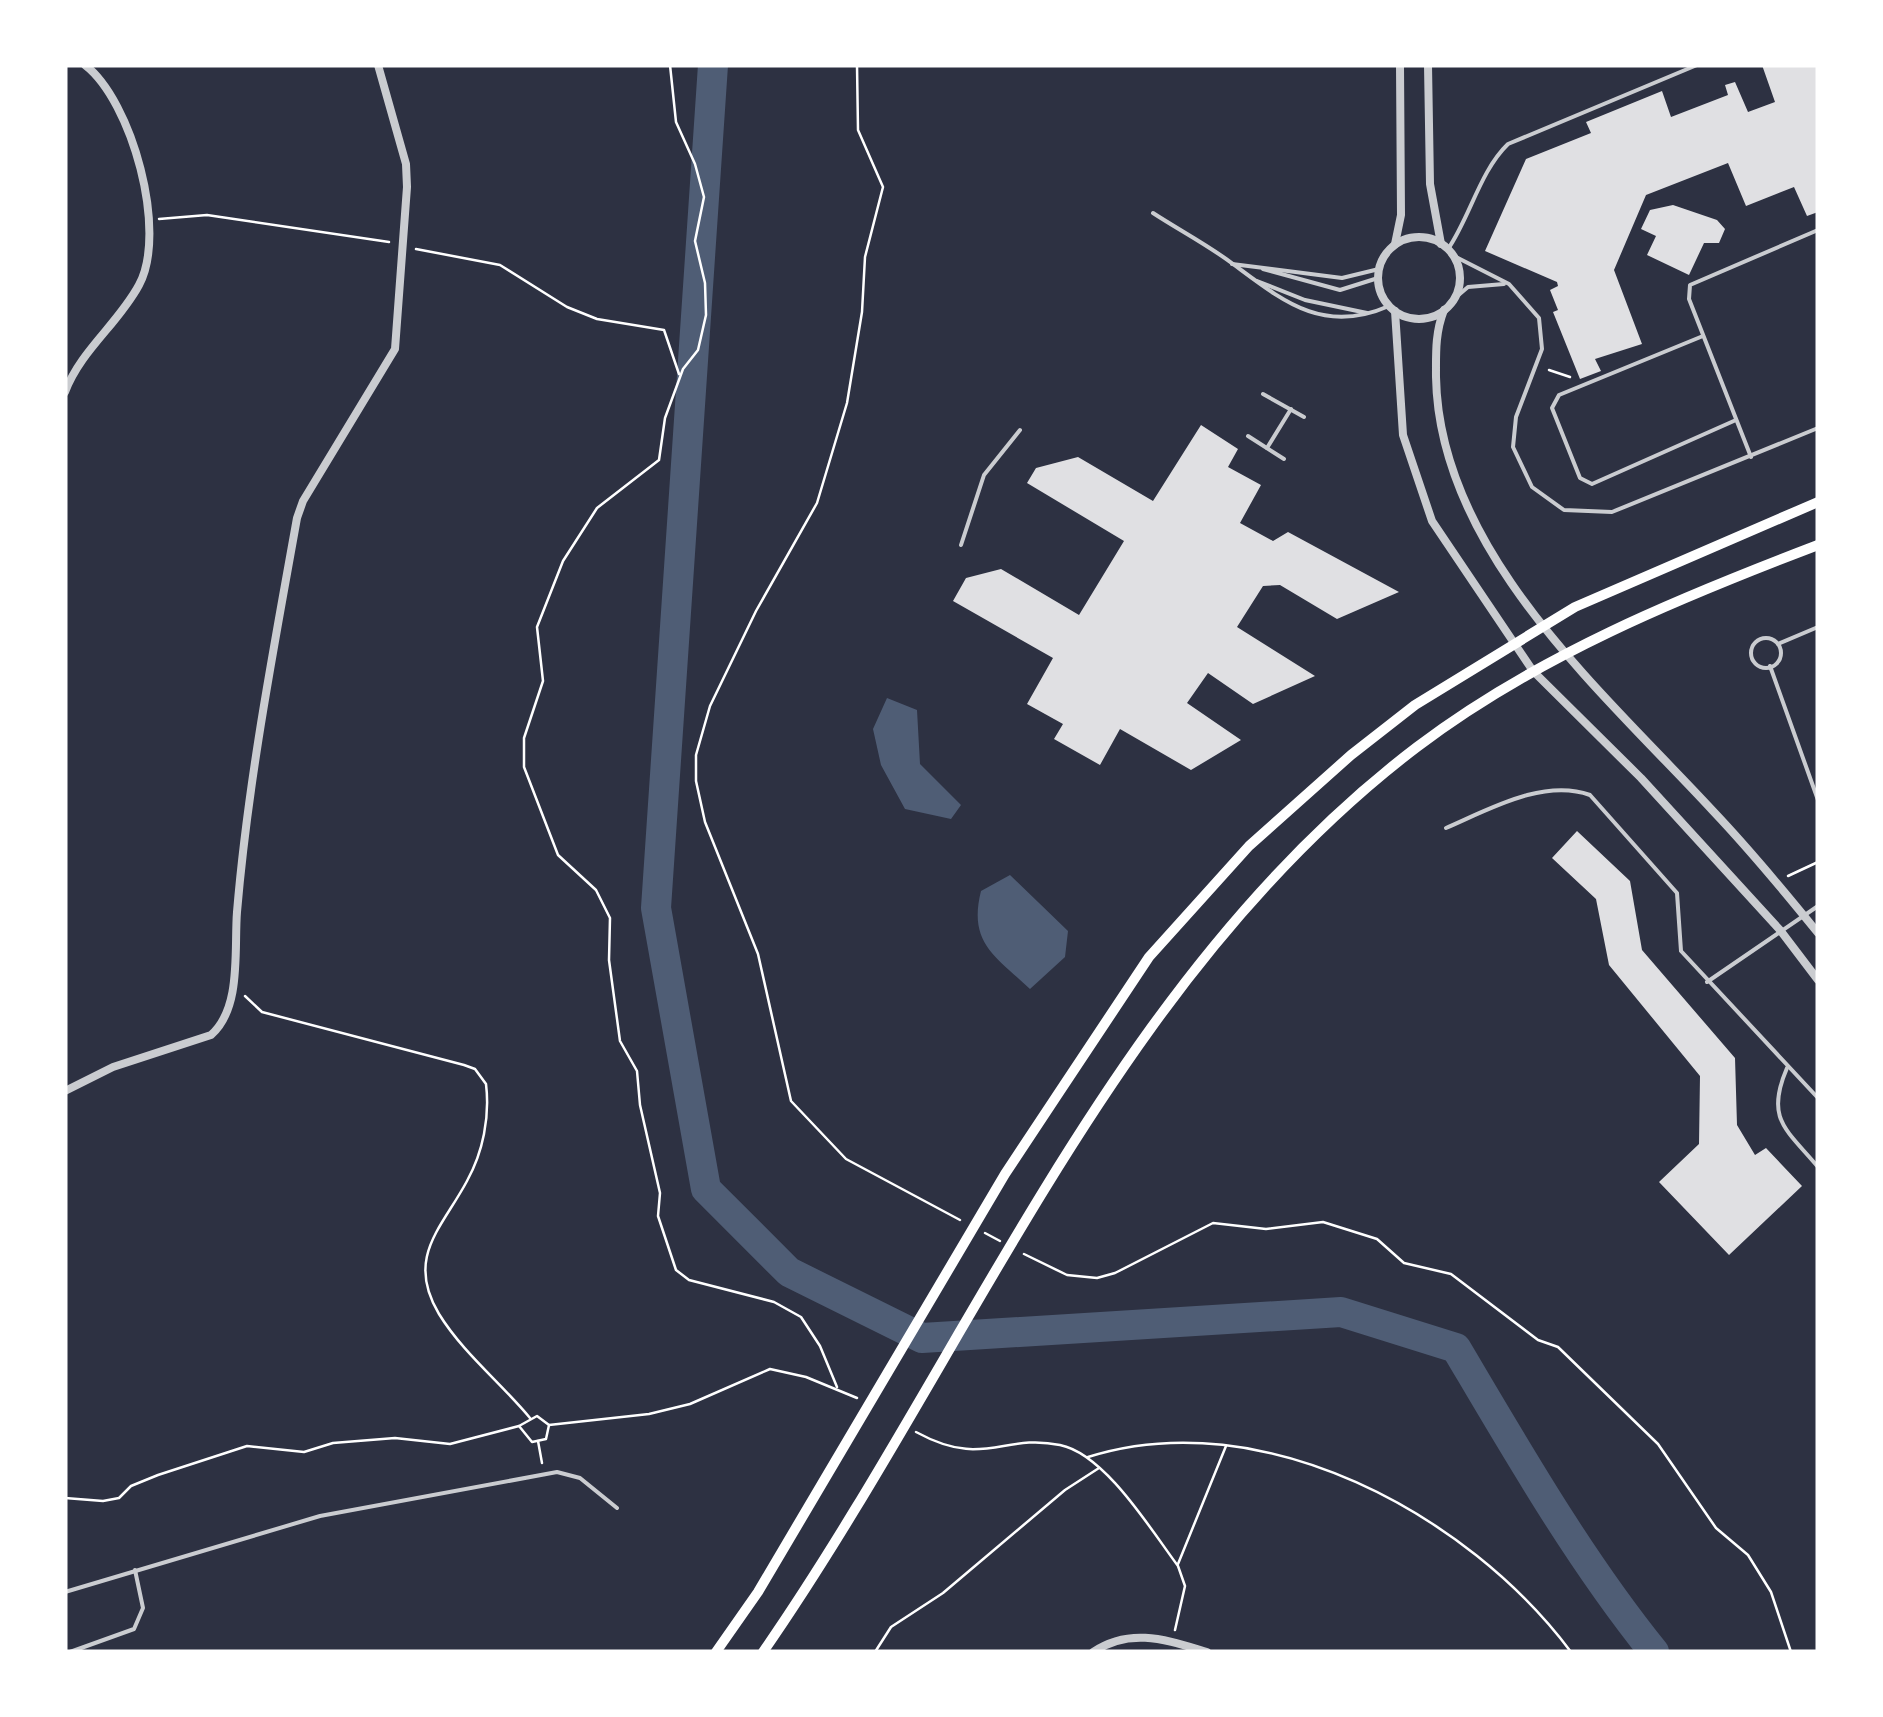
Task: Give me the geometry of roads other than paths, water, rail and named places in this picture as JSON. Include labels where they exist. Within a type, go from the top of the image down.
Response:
[{"type":"main road","points":[[716,1652],[758,1592],[1005,1174],[1149,957],[1199,898],[1350,754],[1415,705],[1610,588],[1818,502]]},
{"type":"main road","points":[[763,1652],[886,1460],[1041,1198],[1158,1013],[1276,874],[1416,748],[1534,672],[1686,594],[1818,545]]},
{"type":"street","points":[[65,392],[78,364],[138,288],[148,259],[149,220],[131,136],[111,100],[84,65]]},
{"type":"street","points":[[65,1090],[113,1067],[210,1036],[222,1023],[232,984],[243,862],[298,518],[303,501],[395,348],[406,164],[378,65]]},
{"type":"street","points":[[1400,65],[1401,215],[1395,244],[1379,273],[1392,308],[1402,436],[1432,521],[1512,646],[1641,778],[1780,930],[1818,980]]},
{"type":"street","points":[[1428,65],[1430,184],[1448,250],[1460,277],[1455,298],[1444,310],[1435,339],[1436,394],[1450,465],[1507,575],[1600,696],[1778,884],[1818,933]]},
{"type":"street","points":[[1395,244],[1418,237],[1448,250]]},
{"type":"street","points":[[1392,308],[1420,318],[1444,310]]},
{"type":"street","points":[[1093,1652],[1124,1636],[1171,1641],[1207,1652]]},
{"type":"lane","points":[[1697,65],[1508,144],[1494,159],[1472,211],[1448,250],[1508,284],[1539,318],[1542,349],[1516,416],[1513,447],[1532,487],[1564,510],[1599,515],[1818,428]]},
{"type":"lane","points":[[1153,213],[1304,311],[1372,314],[1392,308]]},
{"type":"lane","points":[[1751,456],[1689,300],[1690,285],[1818,230]]},
{"type":"lane","points":[[1232,264],[1342,278],[1379,273]]},
{"type":"lane","points":[[1254,266],[1340,290],[1379,273]]},
{"type":"lane","points":[[1251,279],[1305,300],[1372,314]]},
{"type":"lane","points":[[1455,298],[1468,287],[1508,284]]},
{"type":"lane","points":[[1704,336],[1559,395],[1552,408],[1580,478],[1592,484],[1736,420]]},
{"type":"lane","points":[[1263,394],[1304,417]]},
{"type":"lane","points":[[1267,448],[1290,409]]},
{"type":"lane","points":[[962,545],[984,475],[1020,430]]},
{"type":"lane","points":[[1248,436],[1284,459]]},
{"type":"lane","points":[[1770,666],[1755,663],[1752,648],[1762,638],[1778,644],[1818,627]]},
{"type":"lane","points":[[1770,666],[1781,655],[1778,644]]},
{"type":"lane","points":[[1770,666],[1818,800]]},
{"type":"lane","points":[[1446,828],[1502,804],[1548,792],[1576,790],[1590,796],[1676,893],[1679,944],[1707,982],[1818,1098]]},
{"type":"lane","points":[[1707,982],[1818,906]]},
{"type":"lane","points":[[1788,1066],[1776,1099],[1777,1116],[1818,1167]]},
{"type":"lane","points":[[65,1592],[320,1516],[544,1474],[572,1474],[617,1508]]},
{"type":"lane","points":[[70,1652],[124,1636],[134,1628],[143,1608],[135,1570]]},
{"type":"water","points":[[887,698],[917,710],[920,764],[961,805],[951,819],[905,809],[881,765],[873,729]]},
{"type":"water","points":[[1010,875],[1068,931],[1065,957],[1030,989],[988,947],[978,924],[981,891]]},
{"type":"waterway","points":[[713,65],[656,908],[706,1189],[789,1272],[922,1338],[1341,1312],[1456,1348],[1574,1542],[1654,1652]]}]
